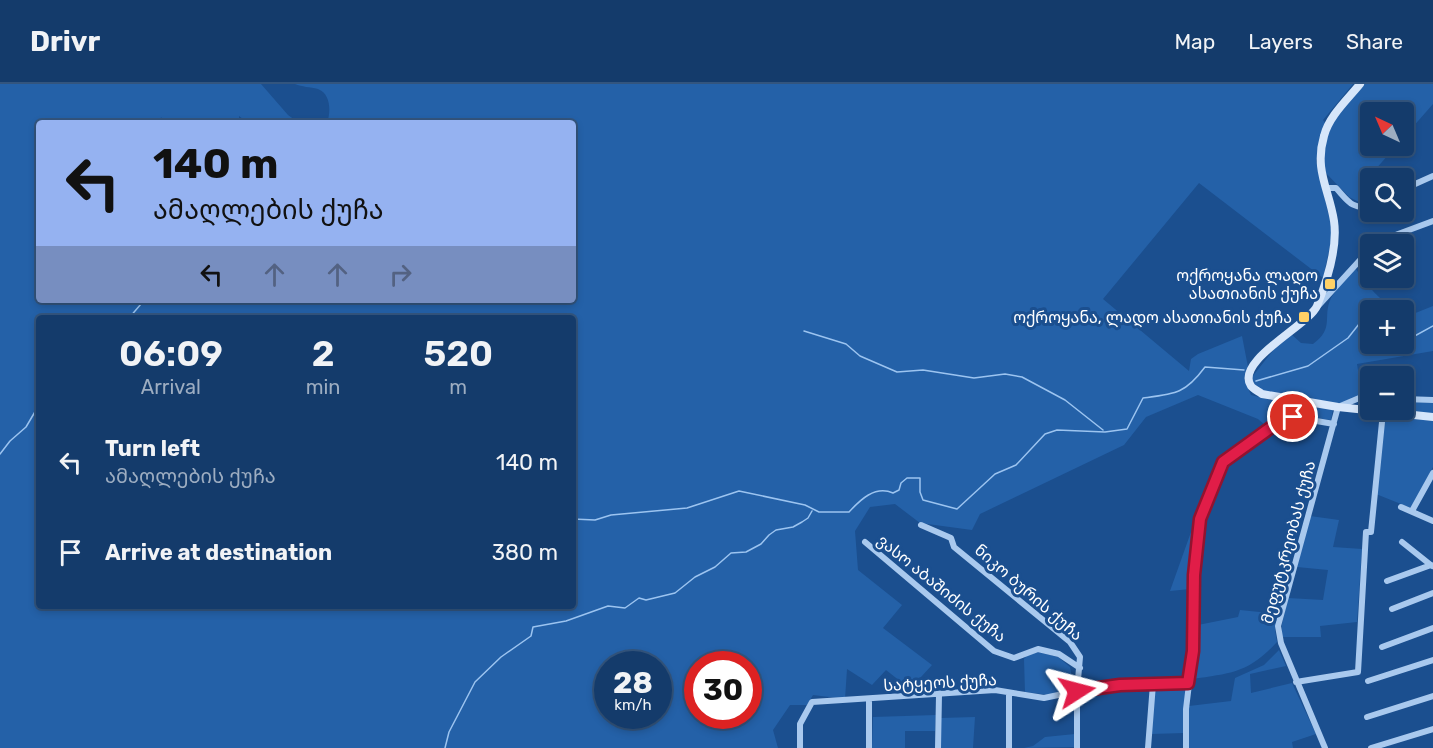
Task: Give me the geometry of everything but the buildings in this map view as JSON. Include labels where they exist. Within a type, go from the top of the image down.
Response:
[{"type":"street","points":[[1316,308],[1329,266],[1335,235],[1334,220],[1319,161],[1324,134],[1332,118],[1360,84]]},
{"type":"street","points":[[1414,185],[1433,176]]},
{"type":"street","points":[[1326,188],[1336,188],[1351,204],[1360,208]]},
{"type":"street","points":[[1398,234],[1433,221]]},
{"type":"street","points":[[1360,260],[1310,315],[1262,355],[1250,371],[1248,379],[1251,387],[1262,394],[1360,409]]},
{"type":"street","points":[[1338,407],[1360,398]]},
{"type":"street","points":[[1414,399],[1433,400]]},
{"type":"street","name":"მეფუტკრეობას ქუჩა","points":[[1325,748],[1296,682],[1281,643],[1278,626],[1338,407]]},
{"type":"street","points":[[1414,415],[1433,417]]},
{"type":"street","points":[[1186,748],[1188,683],[1193,651],[1194,575],[1200,519],[1223,462],[1284,418],[1293,417],[1334,424]]},
{"type":"street","points":[[1296,682],[1358,672],[1366,532],[1371,532],[1382,420]]},
{"type":"street","points":[[1412,511],[1433,473]]},
{"type":"street","points":[[1401,507],[1433,521]]},
{"type":"street","name":"ნიკო ბურის ქუჩა","points":[[921,525],[951,538],[954,547],[1070,642],[1080,657],[1080,668]]},
{"type":"street","name":"ვასო აბაშიძის ქუჩა","points":[[865,542],[994,651],[1014,658],[1038,649],[1059,654],[1080,668]]},
{"type":"street","points":[[1402,542],[1432,565]]},
{"type":"street","points":[[1387,581],[1432,565]]},
{"type":"street","points":[[1392,609],[1433,593]]},
{"type":"street","points":[[1382,646],[1433,628]]},
{"type":"street","points":[[1368,681],[1433,660]]},
{"type":"street","points":[[1077,748],[1077,691],[1080,668]]},
{"type":"street","name":"სატყეოს ქუჩა","points":[[800,748],[800,724],[812,702],[995,690],[1044,698],[1120,685],[1188,683]]},
{"type":"street","points":[[1148,748],[1153,684]]},
{"type":"street","points":[[1009,693],[1009,748]]},
{"type":"street","points":[[938,748],[939,695]]},
{"type":"street","points":[[1367,717],[1433,696]]},
{"type":"street","points":[[869,700],[869,748]]},
{"type":"street","points":[[1371,748],[1433,729]]},
{"type":"shaded area","points":[[0,84],[261,84],[295,120],[277,118],[277,120],[244,120],[239,116],[239,120],[36,120],[36,303],[576,303],[576,120],[328,120],[328,99],[322,91],[295,84],[1353,84],[1323,120],[1325,123],[1316,161],[1333,233],[1323,278],[1199,183],[1103,299],[1189,371],[1191,359],[1198,354],[1242,336],[1248,367],[1244,379],[1251,395],[1283,403],[1333,409],[1331,420],[1287,414],[1265,425],[1258,419],[1198,395],[1146,417],[1124,445],[980,514],[972,530],[920,523],[895,504],[870,507],[855,531],[858,570],[902,605],[883,628],[932,665],[910,689],[886,670],[872,685],[847,669],[845,699],[813,695],[807,705],[790,705],[773,730],[778,748],[0,748]]},
{"type":"shaded area","points":[[1364,84],[1433,84],[1433,104],[1414,126],[1414,102],[1360,102],[1360,156],[1387,156],[1377,168],[1360,168],[1360,202],[1349,197],[1323,170],[1329,132],[1347,104]]},
{"type":"shaded area","points":[[1355,268],[1360,275],[1360,288],[1370,288],[1383,300],[1360,300],[1360,354],[1414,354],[1414,314],[1433,306],[1433,351],[1357,364],[1360,396],[1337,405],[1262,392],[1254,386],[1252,377],[1275,348],[1291,334],[1301,343],[1313,344],[1320,338],[1326,327],[1331,298]]},
{"type":"shaded area","points":[[1414,402],[1433,403],[1433,416],[1414,414]]},
{"type":"shaded area","points":[[1414,418],[1433,420],[1433,467],[1411,508],[1376,494],[1384,420],[1414,420]]},
{"type":"shaded area","points":[[1310,516],[1339,520],[1333,547],[1362,549],[1357,622],[1320,626],[1321,637],[1282,637],[1282,624],[1288,598],[1323,600],[1328,570],[1297,567]]},
{"type":"shaded area","points":[[1191,532],[1194,533],[1190,589],[1170,591]]},
{"type":"shaded area","points":[[1240,610],[1280,614],[1275,630],[1277,642],[1257,660],[1239,670],[1192,679],[1200,639],[1198,625],[1238,617]]},
{"type":"shaded area","points":[[1279,650],[1286,666],[1250,674],[1251,693],[1292,683],[1316,734],[1292,742],[1293,748],[1188,748],[1189,706],[1231,701],[1235,678],[1264,665]]},
{"type":"shaded area","points":[[1038,652],[1058,657],[1070,667],[1074,687],[1050,695],[1025,692],[1024,659],[1028,654]]},
{"type":"shaded area","points":[[1154,685],[1186,685],[1184,733],[1151,734]]},
{"type":"shaded area","points":[[936,715],[935,731],[905,731],[905,748],[872,748],[873,717]]},
{"type":"shaded area","points":[[975,717],[973,748],[941,748],[941,718]]},
{"type":"shaded area","points":[[1075,734],[1075,747],[1024,748],[1033,746],[1045,737]]},
{"type":"waterway","points":[[132,315],[140,303]]},
{"type":"waterway","points":[[1256,381],[1308,366],[1348,338],[1360,323]]},
{"type":"waterway","points":[[1414,336],[1433,326]]},
{"type":"waterway","points":[[804,331],[846,344],[860,356],[897,372],[923,370],[974,378],[1005,374],[1022,377],[1065,400],[1103,430]]},
{"type":"waterway","points":[[576,519],[595,520],[611,515],[687,508],[739,491],[805,505],[819,512],[849,512],[874,492],[893,493],[899,490],[901,483],[907,478],[920,478],[920,492],[923,500],[957,509],[995,474],[1016,465],[1045,434],[1057,430],[1105,432],[1127,429],[1143,398],[1171,394],[1185,388],[1205,367],[1244,370]]},
{"type":"waterway","points":[[0,454],[10,441],[26,427],[36,410]]},
{"type":"waterway","points":[[445,748],[449,732],[475,682],[501,657],[531,636],[533,627],[566,621],[608,606],[625,608],[639,598],[646,600],[675,593],[695,577],[715,567],[731,553],[746,552],[761,544],[776,530],[793,527],[802,522],[812,511]]},
{"type":"place","name":"ოქროყანა ლადო ასათიანის ქუჩა","points":[[1330,284]]},
{"type":"place","name":"ოქროყანა, ლადო ასათიანის ქუჩა","points":[[1304,317]]},
{"type":"route","points":[[1077,691],[1120,685],[1188,683],[1193,651],[1194,575],[1200,519],[1215,479],[1223,462],[1271,426],[1284,418],[1293,417]]}]
